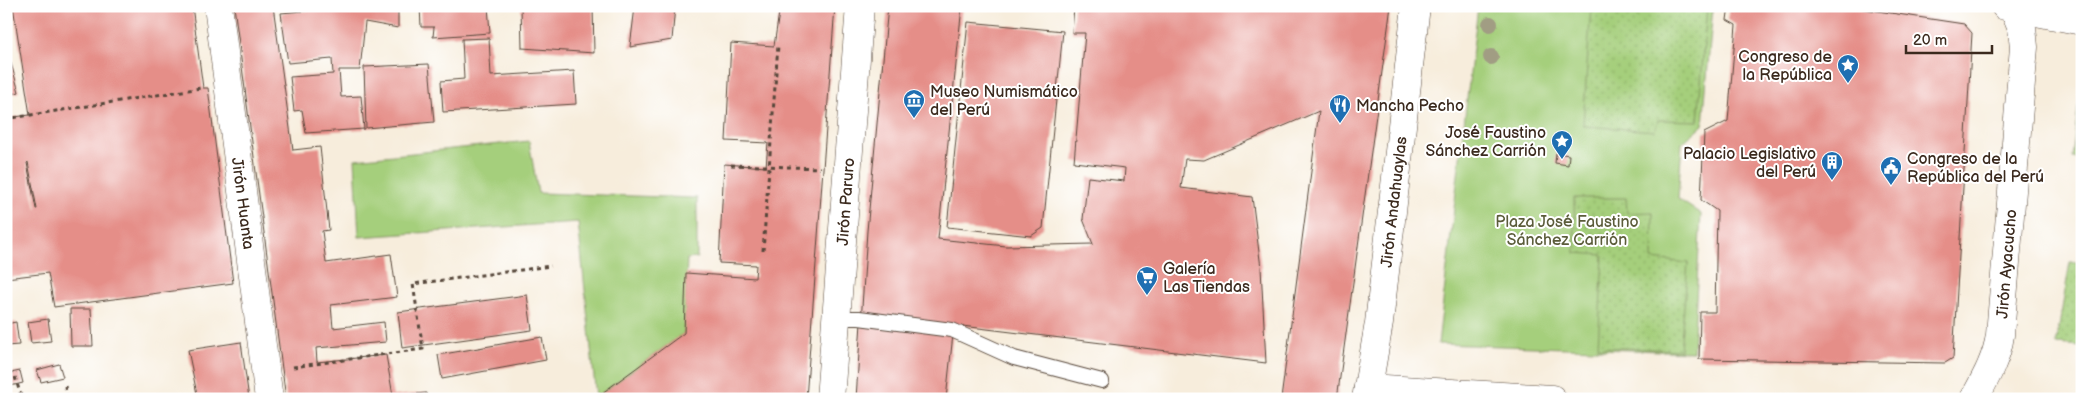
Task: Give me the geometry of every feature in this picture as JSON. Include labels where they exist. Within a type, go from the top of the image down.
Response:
[{"type":"street","name":"Jirón Huanta","points":[[218,6],[270,399]]},
{"type":"street","name":"Jirón Paruro","points":[[830,399],[860,6]]},
{"type":"street","name":"Jirón Andahuaylas","points":[[1367,394],[1379,323],[1416,6]]},
{"type":"street","points":[[2011,7],[2082,21]]},
{"type":"street","name":"Jirón Ayacucho","points":[[1974,399],[1998,348],[2000,335],[2024,47],[2022,28],[2011,7]]},
{"type":"street","points":[[1367,394],[1552,399]]},
{"type":"lane","points":[[836,318],[859,318],[952,330],[1014,358],[1102,381]]},
{"type":"path","points":[[763,251],[778,45]]},
{"type":"path","points":[[6,119],[228,84]]},
{"type":"path","points":[[731,165],[770,165],[847,170]]},
{"type":"path","points":[[266,370],[424,350],[413,284],[551,266]]},
{"type":"path","points":[[15,376],[22,399]]},
{"type":"path","points":[[65,386],[67,399]]},
{"type":"green space","name":"Plaza José Faustino Sánchez Carrión","points":[[1478,6],[1713,6],[1703,125],[1682,143],[1678,199],[1701,214],[1693,352],[1438,344]]},
{"type":"green space","points":[[1591,6],[1707,6],[1698,121],[1658,120],[1655,131],[1583,126]]},
{"type":"green space","points":[[2081,84],[2082,159],[2072,158]]},
{"type":"green space","points":[[529,141],[538,193],[697,198],[697,258],[687,259],[684,333],[596,397],[578,222],[359,237],[355,159]]},
{"type":"green space","points":[[1574,198],[1626,198],[1627,213],[1653,212],[1652,259],[1688,263],[1680,350],[1598,347],[1603,255],[1575,253]]},
{"type":"green space","points":[[2070,262],[2082,262],[2082,346],[2056,344]]},
{"type":"building","points":[[13,6],[192,6],[203,88],[208,88],[233,283],[54,307],[48,273],[6,278],[6,118],[30,115]],"holes":[[[28,162],[37,209],[27,163]]]},
{"type":"building","points":[[234,6],[273,6],[293,150],[320,147],[329,230],[322,231],[326,263],[391,254],[397,297],[331,305],[333,328],[384,322],[386,342],[316,348],[317,362],[386,355],[393,396],[426,393],[427,399],[286,399]]},
{"type":"building","points":[[357,6],[398,6],[398,28],[365,22],[360,70],[339,70],[341,97],[361,96],[364,129],[306,133],[302,110],[294,111],[290,77],[333,74],[332,59],[288,63],[281,13]]},
{"type":"building","points":[[420,6],[488,6],[490,33],[433,37],[434,27],[421,27]]},
{"type":"building","points":[[521,6],[593,6],[594,53],[522,48]]},
{"type":"building","points":[[675,6],[672,40],[630,47],[635,7]]},
{"type":"building","points":[[780,6],[835,6],[806,399],[594,399],[684,333],[686,273],[755,278],[756,265],[719,263],[724,164],[766,167],[768,143],[726,141],[731,43],[774,46]]},
{"type":"building","points":[[888,6],[962,6],[938,239],[1006,246],[1093,244],[1083,219],[1088,177],[1124,181],[1125,168],[1074,162],[1085,33],[1072,33],[1074,6],[1391,6],[1337,399],[1281,399],[1319,111],[1204,160],[1185,159],[1181,188],[1252,197],[1261,268],[1266,363],[954,325],[946,399],[856,399],[867,231]]},
{"type":"building","name":"Palacio Legislativo del Perú","points":[[1729,6],[1844,6],[1964,24],[1972,33],[1953,358],[1945,363],[1699,359],[1700,312],[1715,312],[1717,211],[1701,200],[1704,133],[1728,121],[1736,25],[1727,20]]},
{"type":"building","points":[[968,22],[1063,31],[1043,228],[1031,236],[947,227]]},
{"type":"building","points":[[489,38],[491,76],[574,71],[576,104],[443,112],[441,81],[464,79],[462,39]]},
{"type":"building","points":[[6,45],[19,92],[6,96]]},
{"type":"building","points":[[429,64],[434,122],[366,128],[364,67]]},
{"type":"building","points":[[1556,153],[1569,155],[1568,165],[1555,163]]},
{"type":"building","points":[[527,295],[532,330],[402,348],[398,312]]},
{"type":"building","points":[[70,309],[91,309],[93,346],[71,346]]},
{"type":"building","points":[[48,319],[51,341],[31,343],[28,322]]},
{"type":"building","points":[[16,322],[19,345],[6,346],[6,324]]},
{"type":"building","points":[[542,337],[546,360],[442,379],[438,355]]},
{"type":"building","points":[[241,342],[249,399],[198,399],[188,350]]},
{"type":"building","points":[[59,364],[63,377],[41,382],[37,370]]},
{"type":"building","points":[[20,371],[23,383],[6,387],[6,374]]},
{"type":"place","name":"Congreso de la República","points":[[1848,84]]},
{"type":"place","name":"Museo Numismático del Perú","points":[[914,119]]},
{"type":"place","name":"Mancha Pecho","points":[[1340,124]]},
{"type":"place","name":"José Faustino Sánchez Carrión","points":[[1562,160]]},
{"type":"place","name":"Palacio Legislativo del Perú","points":[[1832,181]]},
{"type":"place","name":"Congreso de la República del Perú","points":[[1891,186]]},
{"type":"place","name":"Galería Las Tiendas","points":[[1147,296]]}]
